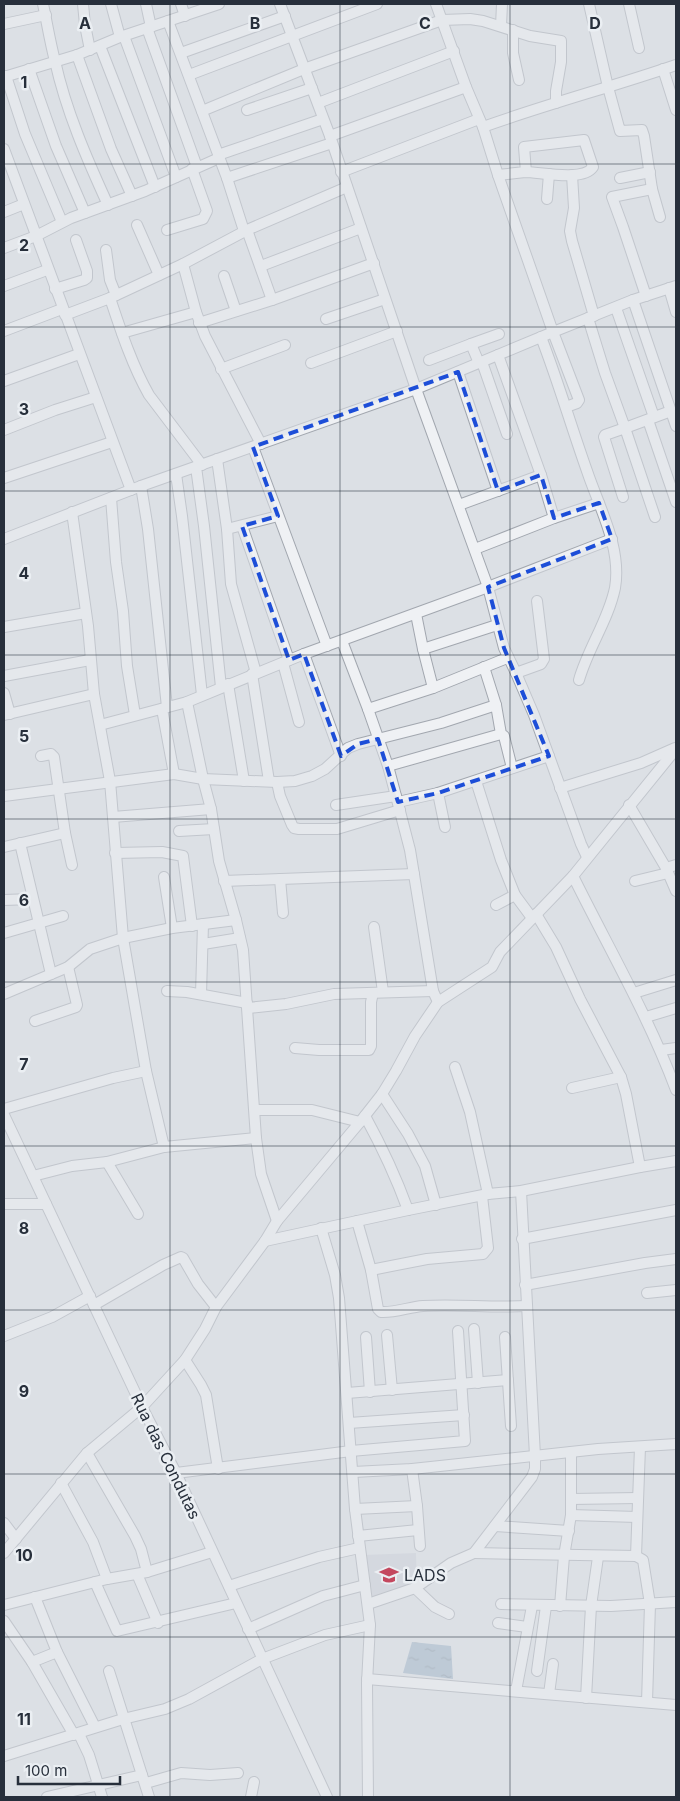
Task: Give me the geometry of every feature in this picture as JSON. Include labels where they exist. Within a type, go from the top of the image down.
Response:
[{"type":"street","points":[[44,4],[55,62],[85,154],[108,205]]},
{"type":"street","points":[[83,4],[85,25],[155,187]]},
{"type":"street","points":[[112,4],[122,36],[176,176]]},
{"type":"street","points":[[146,4],[149,27],[207,212],[203,219],[167,230]]},
{"type":"street","points":[[181,4],[185,16]]},
{"type":"street","points":[[62,222],[25,134],[5,77],[77,55],[122,36],[219,4]]},
{"type":"street","points":[[280,4],[331,139],[416,389],[475,549],[488,587],[507,658],[516,673],[587,857]]},
{"type":"street","points":[[189,75],[377,4]]},
{"type":"street","points":[[436,4],[481,123],[553,332],[579,400],[577,403],[566,406]]},
{"type":"street","points":[[501,26],[502,4]]},
{"type":"street","points":[[589,4],[620,132],[642,130],[652,189],[660,217]]},
{"type":"street","points":[[629,4],[639,48]]},
{"type":"street","points":[[4,24],[46,15]]},
{"type":"street","points":[[181,53],[285,16]]},
{"type":"street","points":[[202,111],[304,69],[442,20],[470,19],[501,26],[530,36],[561,41],[561,62],[556,103]]},
{"type":"street","points":[[168,21],[246,231],[261,266],[272,300]]},
{"type":"street","points":[[513,30],[513,53],[519,80]]},
{"type":"street","points":[[318,103],[454,52]]},
{"type":"street","points":[[77,55],[111,149],[132,196]]},
{"type":"street","points":[[342,172],[481,123],[556,103],[676,65]]},
{"type":"street","points":[[29,69],[56,146],[85,213]]},
{"type":"street","points":[[663,69],[676,110]]},
{"type":"street","points":[[227,178],[466,86]]},
{"type":"street","points":[[247,110],[312,88]]},
{"type":"street","points":[[4,248],[36,236],[62,222],[155,187],[219,157],[323,119]]},
{"type":"street","points":[[498,175],[526,172],[572,175],[588,172],[593,167],[584,140],[524,147],[526,172]]},
{"type":"street","points":[[4,149],[8,171],[24,204],[130,490]]},
{"type":"street","points":[[620,178],[650,172]]},
{"type":"street","points":[[547,199],[549,174]]},
{"type":"street","points":[[572,175],[574,208],[570,231],[572,241],[605,373],[655,517]]},
{"type":"street","points":[[4,331],[113,296],[183,264],[246,231],[347,187]]},
{"type":"street","points":[[646,296],[620,216],[612,199],[613,196],[652,189]]},
{"type":"street","points":[[4,212],[24,204]]},
{"type":"street","points":[[137,225],[159,275]]},
{"type":"street","points":[[261,266],[362,228]]},
{"type":"street","points":[[55,289],[87,278],[87,271],[76,240]]},
{"type":"street","points":[[106,250],[113,296],[122,333],[149,395],[199,466],[204,526],[224,686],[244,781]]},
{"type":"street","points":[[200,322],[272,300],[374,263]]},
{"type":"street","points":[[183,264],[200,322],[257,446],[278,516],[327,646]]},
{"type":"street","points":[[4,286],[48,270]]},
{"type":"street","points":[[224,276],[236,311]]},
{"type":"street","points":[[4,539],[130,490],[416,389],[633,300],[673,287],[676,312]]},
{"type":"street","points":[[326,319],[385,299]]},
{"type":"street","points":[[633,300],[676,426]]},
{"type":"street","points":[[616,308],[676,502]]},
{"type":"street","points":[[122,333],[196,312]]},
{"type":"street","points":[[311,364],[397,331]]},
{"type":"street","points":[[430,360],[499,334]]},
{"type":"street","points":[[541,337],[612,539],[616,569],[615,587],[602,627],[584,664],[579,680]]},
{"type":"street","points":[[471,344],[507,434]]},
{"type":"street","points":[[221,369],[284,345]]},
{"type":"street","points":[[4,381],[79,354]]},
{"type":"street","points":[[498,355],[541,475],[554,518]]},
{"type":"street","points":[[458,372],[498,491]]},
{"type":"street","points":[[4,430],[55,410],[96,397]]},
{"type":"street","points":[[623,497],[604,437],[605,434],[671,411]]},
{"type":"street","points":[[4,478],[112,442]]},
{"type":"street","points":[[217,460],[227,529],[231,584],[254,674],[273,782],[294,828],[337,829],[398,803],[438,793],[549,756]]},
{"type":"street","points":[[176,474],[202,695]]},
{"type":"street","points":[[459,505],[541,475]]},
{"type":"street","points":[[141,486],[148,529],[164,708],[174,774]]},
{"type":"street","points":[[111,498],[127,666],[135,714]]},
{"type":"street","points":[[475,549],[554,518],[599,503]]},
{"type":"street","points":[[72,512],[86,612],[94,694],[110,781],[124,938],[146,1071],[164,1147]]},
{"type":"street","points":[[227,529],[278,516]]},
{"type":"street","points":[[242,526],[286,661],[299,722]]},
{"type":"street","points":[[100,725],[135,714],[187,702],[304,654],[416,614],[612,539]]},
{"type":"street","points":[[516,673],[541,664],[544,659],[537,601]]},
{"type":"street","points":[[4,627],[86,612]]},
{"type":"street","points":[[416,614],[422,649],[433,688]]},
{"type":"street","points":[[422,649],[497,624]]},
{"type":"street","points":[[342,641],[388,766],[398,803],[410,850],[433,991],[438,1002]]},
{"type":"street","points":[[304,654],[341,756]]},
{"type":"street","points":[[368,709],[433,688],[507,658]]},
{"type":"street","points":[[4,676],[90,660]]},
{"type":"street","points":[[484,667],[496,705],[501,734],[504,736],[512,768]]},
{"type":"street","points":[[4,693],[7,714],[94,694]]},
{"type":"street","points":[[187,702],[211,809],[219,861],[236,920],[244,960],[256,1138],[261,1174],[277,1221]]},
{"type":"street","points":[[4,796],[174,774],[203,779],[295,781],[325,770],[348,748],[358,744],[440,723],[496,705]]},
{"type":"street","points":[[388,766],[501,734]]},
{"type":"street","points":[[560,788],[641,763],[676,749]]},
{"type":"street","points":[[4,1553],[87,1453],[142,1407],[185,1360],[205,1329],[216,1307],[265,1241],[277,1221],[382,1094],[415,1036],[438,1002],[492,967],[500,952],[573,876],[676,749]]},
{"type":"street","points":[[41,756],[53,755],[72,865]]},
{"type":"street","points":[[476,781],[501,860],[515,895],[534,916],[556,947],[620,1077],[626,1094],[640,1167]]},
{"type":"street","points":[[438,793],[445,827]]},
{"type":"street","points":[[336,805],[398,803]]},
{"type":"street","points":[[629,805],[670,868],[676,892]]},
{"type":"street","points":[[113,817],[211,809]]},
{"type":"street","points":[[179,831],[214,828]]},
{"type":"street","points":[[4,847],[65,833]]},
{"type":"street","points":[[20,843],[51,974]]},
{"type":"street","points":[[115,853],[162,852],[183,856],[192,926]]},
{"type":"street","points":[[636,881],[670,868]]},
{"type":"street","points":[[224,881],[414,874]]},
{"type":"street","points":[[573,876],[646,1017],[676,1090]]},
{"type":"street","points":[[164,877],[172,928]]},
{"type":"street","points":[[280,879],[284,913]]},
{"type":"street","points":[[496,905],[515,895]]},
{"type":"street","points":[[4,900],[32,899]]},
{"type":"street","points":[[4,933],[63,916]]},
{"type":"street","points":[[4,994],[68,966],[90,950],[124,938],[172,928],[236,920]]},
{"type":"street","points":[[201,994],[203,924]]},
{"type":"street","points":[[295,1048],[369,1050],[371,1046],[370,1002],[378,992],[374,928]]},
{"type":"street","points":[[203,944],[240,938]]},
{"type":"street","points":[[35,1021],[76,1007],[68,966]]},
{"type":"street","points":[[634,993],[676,980]]},
{"type":"street","points":[[167,991],[201,994],[247,1006],[286,1004],[334,994],[433,991]]},
{"type":"street","points":[[646,1017],[676,1008]]},
{"type":"street","points":[[661,1050],[676,1048]]},
{"type":"street","points":[[371,1270],[427,1259],[483,1254],[488,1248],[485,1195],[470,1112],[455,1067]]},
{"type":"street","points":[[4,1109],[113,1078],[146,1071]]},
{"type":"street","points":[[572,1088],[620,1077]]},
{"type":"street","points":[[382,1094],[408,1134],[424,1166],[436,1205]]},
{"type":"street","points":[[254,1110],[312,1110],[362,1119],[381,1144],[396,1175],[408,1210]]},
{"type":"street","name":"Rua das Condutas","points":[[4,1115],[142,1407],[176,1473],[327,1797]]},
{"type":"street","points":[[33,1176],[72,1166],[107,1162],[164,1147],[256,1138]]},
{"type":"street","points":[[4,1142],[15,1139]]},
{"type":"street","points":[[265,1241],[357,1222],[374,1216],[485,1195],[521,1191],[676,1161]]},
{"type":"street","points":[[107,1162],[138,1214]]},
{"type":"street","points":[[474,1553],[532,1477],[535,1469],[521,1191]]},
{"type":"street","points":[[4,1204],[46,1204]]},
{"type":"street","points":[[522,1239],[676,1210]]},
{"type":"street","points":[[357,1222],[371,1270],[378,1309],[381,1312],[421,1306],[527,1306]]},
{"type":"street","points":[[321,1228],[335,1274],[347,1393],[355,1508],[370,1625],[367,1678],[368,1797]]},
{"type":"street","points":[[4,1336],[92,1300],[182,1257],[198,1284],[216,1307]]},
{"type":"street","points":[[525,1285],[676,1259]]},
{"type":"street","points":[[647,1292],[676,1290]]},
{"type":"street","points":[[474,1329],[478,1383]]},
{"type":"street","points":[[176,1473],[351,1451],[464,1442],[466,1439],[458,1331]]},
{"type":"street","points":[[387,1335],[392,1390]]},
{"type":"street","points":[[366,1336],[370,1392]]},
{"type":"street","points":[[505,1338],[511,1426]]},
{"type":"street","points":[[185,1360],[206,1395],[218,1469]]},
{"type":"street","points":[[347,1393],[508,1380]]},
{"type":"street","points":[[349,1423],[464,1415]]},
{"type":"street","points":[[353,1472],[412,1469],[571,1452],[676,1444]]},
{"type":"street","points":[[636,1556],[640,1446]]},
{"type":"street","points":[[560,1606],[564,1556],[572,1515],[571,1452]]},
{"type":"street","points":[[87,1453],[141,1549],[142,1573],[158,1623]]},
{"type":"street","points":[[412,1469],[418,1506],[420,1546]]},
{"type":"street","points":[[61,1483],[93,1542],[107,1579]]},
{"type":"street","points":[[571,1499],[638,1498]]},
{"type":"street","points":[[355,1508],[418,1506]]},
{"type":"street","points":[[572,1515],[637,1517]]},
{"type":"street","points":[[4,1523],[16,1539]]},
{"type":"street","points":[[495,1526],[569,1531]]},
{"type":"street","points":[[358,1536],[418,1530]]},
{"type":"street","points":[[229,1586],[319,1557],[359,1548]]},
{"type":"street","points":[[4,1605],[94,1582],[142,1573],[212,1552]]},
{"type":"street","points":[[368,1604],[415,1588],[451,1563],[474,1553],[636,1556],[643,1560],[645,1565],[650,1604],[647,1702]]},
{"type":"street","points":[[586,1698],[591,1606],[598,1556]]},
{"type":"street","points":[[94,1582],[117,1631],[158,1623],[236,1603]]},
{"type":"street","points":[[248,1630],[324,1596],[365,1586]]},
{"type":"street","points":[[415,1588],[428,1601],[449,1614]]},
{"type":"street","points":[[35,1596],[57,1652],[95,1728]]},
{"type":"street","points":[[501,1604],[611,1606],[676,1602]]},
{"type":"street","points":[[516,1691],[532,1606]]},
{"type":"street","points":[[537,1671],[546,1606]]},
{"type":"street","points":[[4,1621],[90,1755],[102,1797]]},
{"type":"street","points":[[498,1623],[527,1627]]},
{"type":"street","points":[[4,1756],[177,1704],[262,1659],[324,1634],[370,1625]]},
{"type":"street","points":[[32,1662],[57,1652]]},
{"type":"street","points":[[549,1694],[553,1664]]},
{"type":"street","points":[[109,1671],[149,1797]]},
{"type":"street","points":[[367,1678],[676,1705]]},
{"type":"street","points":[[47,1797],[99,1784],[181,1773],[210,1775],[238,1773]]},
{"type":"street","points":[[251,1797],[254,1782]]},
{"type":"highlighted area","points":[[458,372],[498,491],[541,475],[554,518],[599,503],[612,539],[488,587],[504,648],[549,756],[438,793],[398,802],[378,739],[358,744],[341,756],[304,654],[289,660],[242,526],[278,516],[253,447]]},
{"type":"shaded area","points":[[416,1553],[417,1587],[369,1598],[363,1555]]},
{"type":"water","points":[[412,1642],[451,1646],[453,1679],[403,1673]]},
{"type":"place","name":"LADS","points":[[389,1575]]}]
